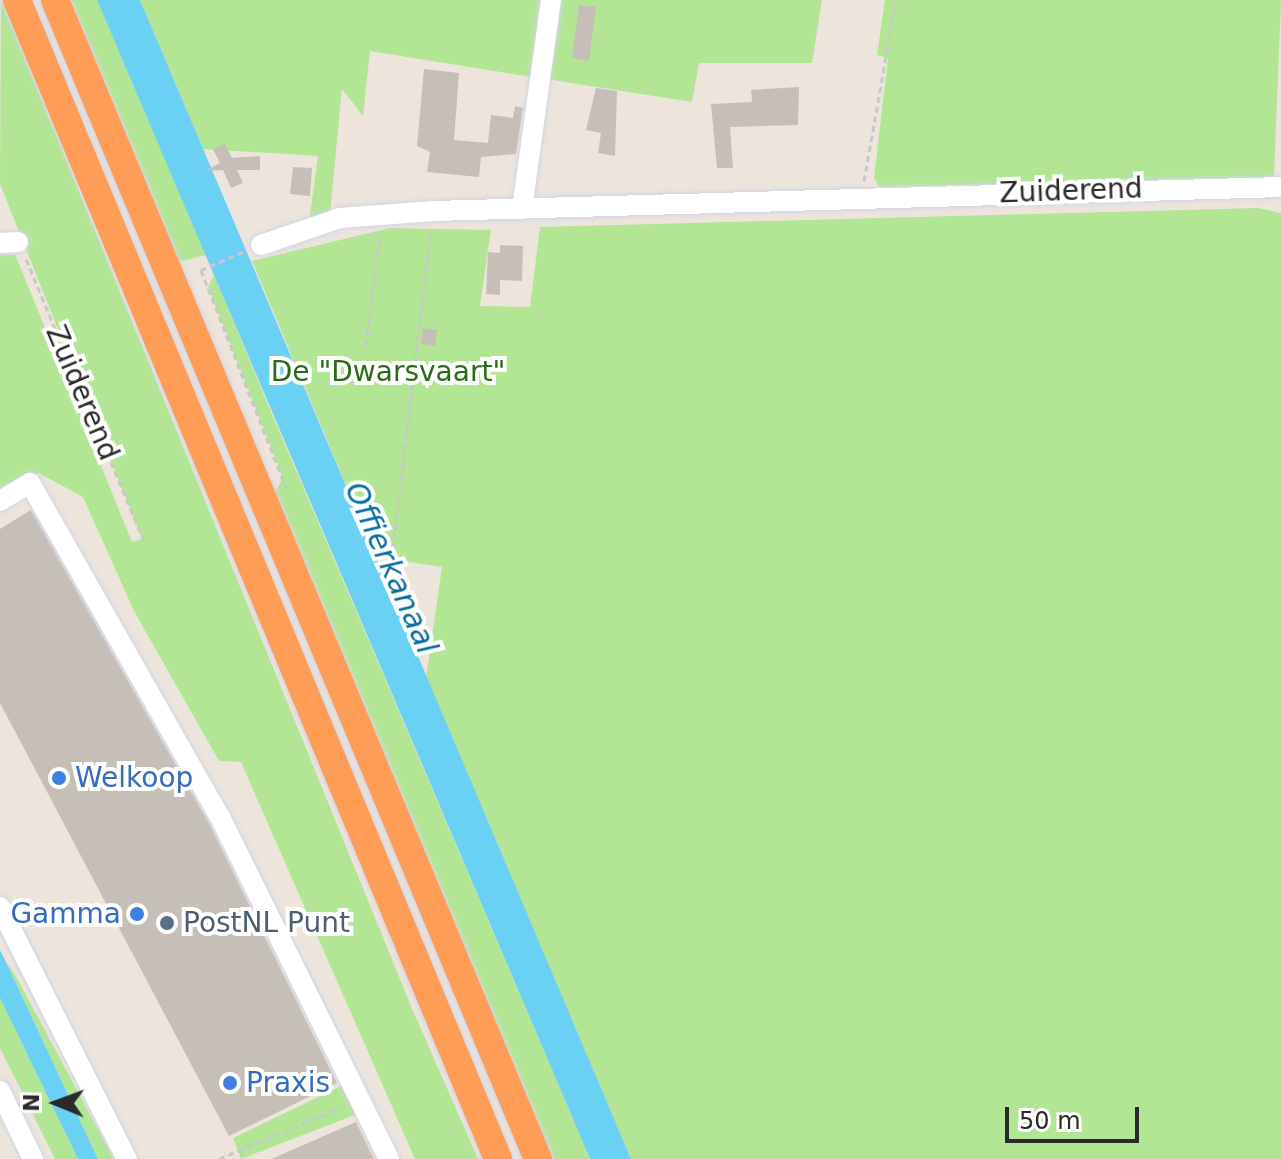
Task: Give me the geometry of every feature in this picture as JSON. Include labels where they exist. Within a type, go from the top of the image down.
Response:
[{"type":"highway","points":[[17,0],[498,1159]]},
{"type":"highway","points":[[55,0],[538,1159]]},
{"type":"street","points":[[522,209],[551,0]]},
{"type":"street","name":"Zuiderend","points":[[264,244],[340,218],[434,211],[1281,187]]},
{"type":"street","points":[[0,501],[30,483],[220,817],[363,1098],[389,1159]]},
{"type":"street","points":[[0,907],[127,1159]]},
{"type":"street","points":[[0,1091],[33,1159]]},
{"type":"path","points":[[861,200],[896,0]]},
{"type":"path","points":[[393,549],[434,211]]},
{"type":"path","points":[[366,345],[382,215]]},
{"type":"path","name":"Zuiderend","points":[[9,242],[145,543]]},
{"type":"path","points":[[264,244],[206,267],[204,284],[286,488]]},
{"type":"path","points":[[219,1159],[363,1098]]},
{"type":"green space","points":[[1,0],[411,1006],[478,1159],[415,1159],[241,762],[219,761],[134,611],[83,497],[39,473],[0,490],[0,255],[15,254],[132,542],[142,539],[0,184]]},
{"type":"green space","points":[[71,0],[97,0],[206,255],[178,262]]},
{"type":"green space","points":[[140,0],[542,0],[532,77],[370,51],[363,116],[342,89],[330,214],[309,222],[318,156],[203,149]]},
{"type":"green space","points":[[556,0],[822,0],[812,63],[699,63],[692,102],[546,79]]},
{"type":"green space","points":[[885,0],[1281,0],[1274,177],[879,187],[874,178],[888,58],[877,55]]},
{"type":"green space","name":"De \"Dwarsvaart\"","points":[[1258,208],[1281,213],[1281,1159],[631,1159],[426,678],[442,567],[376,557],[252,261],[390,228],[491,230],[480,306],[530,307],[540,227]]},
{"type":"green space","points":[[214,275],[590,1159],[552,1159],[397,795],[273,495],[283,478],[208,287]]},
{"type":"green space","points":[[6,962],[13,971],[114,1159],[98,1159]]},
{"type":"green space","points":[[0,998],[78,1159],[55,1159],[0,1048]]},
{"type":"green space","points":[[343,1085],[357,1114],[241,1159],[233,1138]]},
{"type":"water","points":[[97,0],[140,0],[631,1159],[590,1159]]},
{"type":"water","points":[[0,950],[98,1159],[78,1159],[0,998]]},
{"type":"building","points":[[579,5],[596,7],[589,61],[572,58]]},
{"type":"building","points":[[424,69],[459,73],[454,140],[488,143],[491,115],[513,118],[515,106],[523,108],[516,154],[481,157],[479,177],[427,172],[430,152],[417,146]]},
{"type":"building","points":[[799,87],[798,125],[730,127],[733,168],[717,168],[711,104],[752,102],[751,90]]},
{"type":"building","points":[[596,88],[617,91],[615,156],[598,153],[601,133],[586,130]]},
{"type":"building","points":[[225,144],[232,158],[260,156],[260,170],[237,170],[243,183],[231,188],[223,170],[205,171],[220,163],[213,149]]},
{"type":"building","points":[[293,167],[312,168],[310,196],[290,194]]},
{"type":"building","points":[[500,245],[523,246],[522,281],[500,280],[500,295],[486,294],[488,252],[500,253]]},
{"type":"building","points":[[423,328],[437,330],[435,346],[421,344]]},
{"type":"building","points":[[31,510],[209,823],[337,1083],[229,1136],[0,703],[0,529]]},
{"type":"building","points":[[356,1122],[374,1159],[271,1159]]},
{"type":"place","name":"Welkoop","points":[[59,778]]},
{"type":"place","name":"Gamma","points":[[137,914]]},
{"type":"place","name":"PostNL Punt","points":[[167,923]]},
{"type":"place","name":"Praxis","points":[[230,1083]]},
{"type":"water label","name":"Offierkanaal","points":[[391,568]]}]
